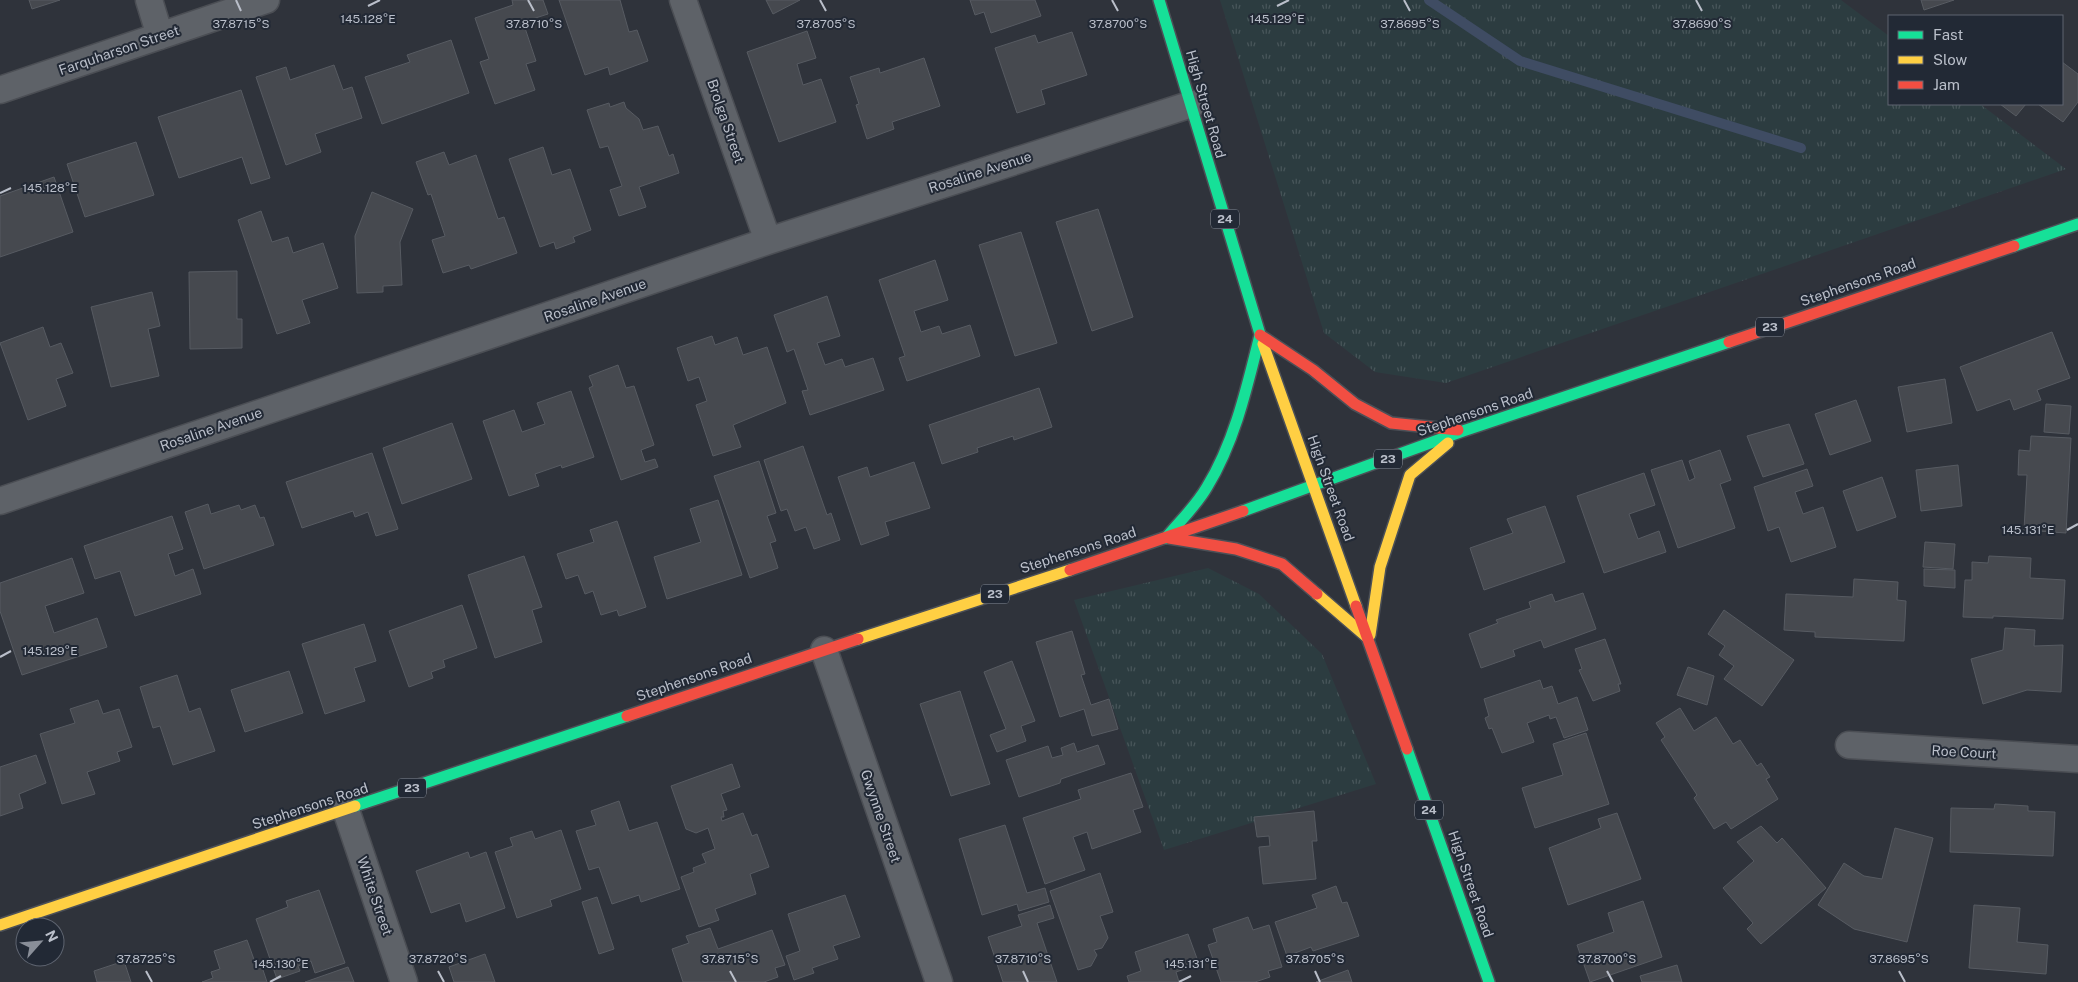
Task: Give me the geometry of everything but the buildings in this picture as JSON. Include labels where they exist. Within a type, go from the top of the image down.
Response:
[{"type":"main road","name":"High Street Road","points":[[1159,0],[1192,104],[1260,335],[1489,982]]},
{"type":"main road","name":"Stephensons Road","points":[[0,925],[1166,538],[1463,431],[2078,224]]},
{"type":"main road","points":[[1166,538],[1207,488],[1226,451],[1243,405],[1260,335],[1313,370],[1356,404],[1391,423],[1463,431]]},
{"type":"main road","points":[[1369,639],[1380,567],[1410,475],[1463,431]]},
{"type":"main road","points":[[1166,538],[1236,549],[1282,564],[1369,639]]},
{"type":"street","points":[[149,0],[160,36]]},
{"type":"street","name":"Farquharson Street","points":[[0,90],[266,0]]},
{"type":"street","name":"Brolga Street","points":[[683,0],[768,241]]},
{"type":"street","name":"Rosaline Avenue","points":[[0,501],[768,241],[1192,104]]},
{"type":"street","name":"Gwynne Street","points":[[824,650],[939,982]]},
{"type":"street","name":"Roe Court","points":[[1850,745],[2078,758]]},
{"type":"street","name":"White Street","points":[[346,810],[404,982]]},
{"type":"green space","points":[[1220,0],[1841,0],[1888,35],[1888,105],[1981,105],[2066,169],[1446,383],[1375,372],[1324,333]]},
{"type":"green space","points":[[1208,568],[1259,594],[1322,654],[1376,784],[1164,850],[1074,600]]},
{"type":"waterway","points":[[1429,0],[1520,61],[1801,148]]},
{"type":"traffic: fast","points":[[1159,0],[1263,344]]},
{"type":"traffic: fast","points":[[2014,246],[2078,224]]},
{"type":"traffic: fast","points":[[1166,538],[1203,494],[1217,469],[1233,432],[1260,335]]},
{"type":"traffic: fast","points":[[1243,511],[1463,431],[1729,342]]},
{"type":"traffic: fast","points":[[355,806],[627,716]]},
{"type":"traffic: fast","points":[[1407,749],[1489,982]]},
{"type":"traffic: slow","points":[[1263,344],[1356,606]]},
{"type":"traffic: slow","points":[[1370,635],[1380,567],[1410,475],[1448,443]]},
{"type":"traffic: slow","points":[[858,639],[1070,570]]},
{"type":"traffic: slow","points":[[1317,594],[1368,638]]},
{"type":"traffic: slow","points":[[0,925],[355,806]]},
{"type":"traffic: jam","points":[[1729,342],[2014,246]]},
{"type":"traffic: jam","points":[[1260,335],[1313,370],[1355,404],[1391,423],[1458,430]]},
{"type":"traffic: jam","points":[[1070,570],[1243,511]]},
{"type":"traffic: jam","points":[[1169,538],[1236,549],[1282,564],[1317,594]]},
{"type":"traffic: jam","points":[[1356,606],[1407,749]]},
{"type":"traffic: jam","points":[[627,716],[858,639]]}]
